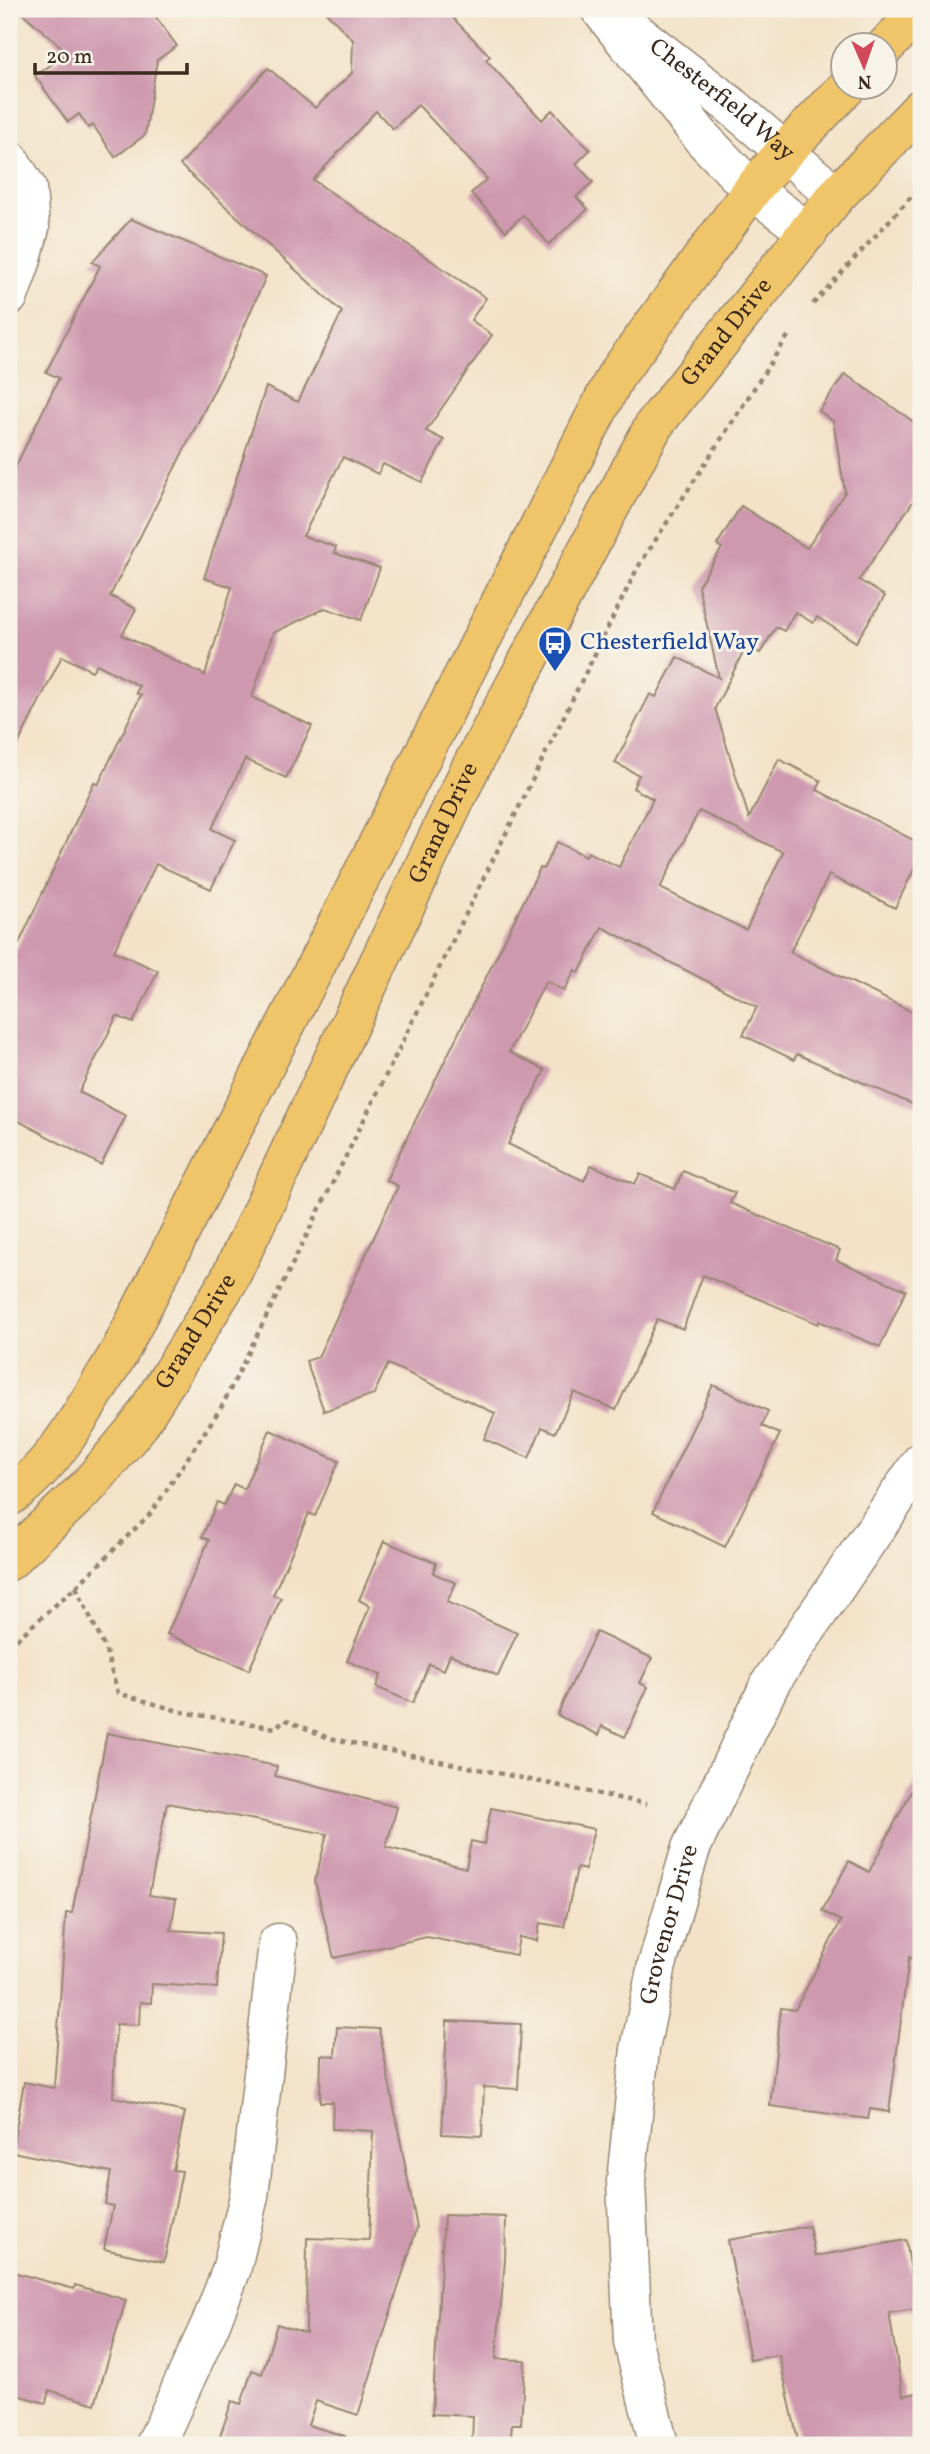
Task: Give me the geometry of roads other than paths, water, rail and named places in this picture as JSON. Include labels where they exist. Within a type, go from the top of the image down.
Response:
[{"type":"main road","points":[[898,34],[921,10]]},
{"type":"main road","name":"Grand Drive","points":[[17,1491],[63,1443],[119,1353],[615,377],[752,190],[832,102]]},
{"type":"main road","name":"Grand Drive","points":[[9,1561],[89,1485],[139,1425],[229,1280],[470,771],[654,425],[836,196],[921,108]]},
{"type":"main road","points":[[425,754],[470,771]]},
{"type":"main road","points":[[17,1491],[54,1520]]},
{"type":"street","name":"Chesterfield Way","points":[[602,9],[733,107],[836,196]]},
{"type":"street","name":"Chesterfield Way","points":[[602,9],[703,139],[752,190],[808,232]]},
{"type":"street","points":[[9,159],[27,188],[30,228],[9,296]]},
{"type":"street","name":"Grovenor Drive","points":[[659,2445],[634,2342],[626,2181],[640,2049],[657,1965],[691,1848],[771,1682],[921,1462]]},
{"type":"street","points":[[155,2445],[211,2323],[231,2271],[249,2196],[278,1943]]},
{"type":"place","name":"Chesterfield Way","points":[[555,673]]}]
